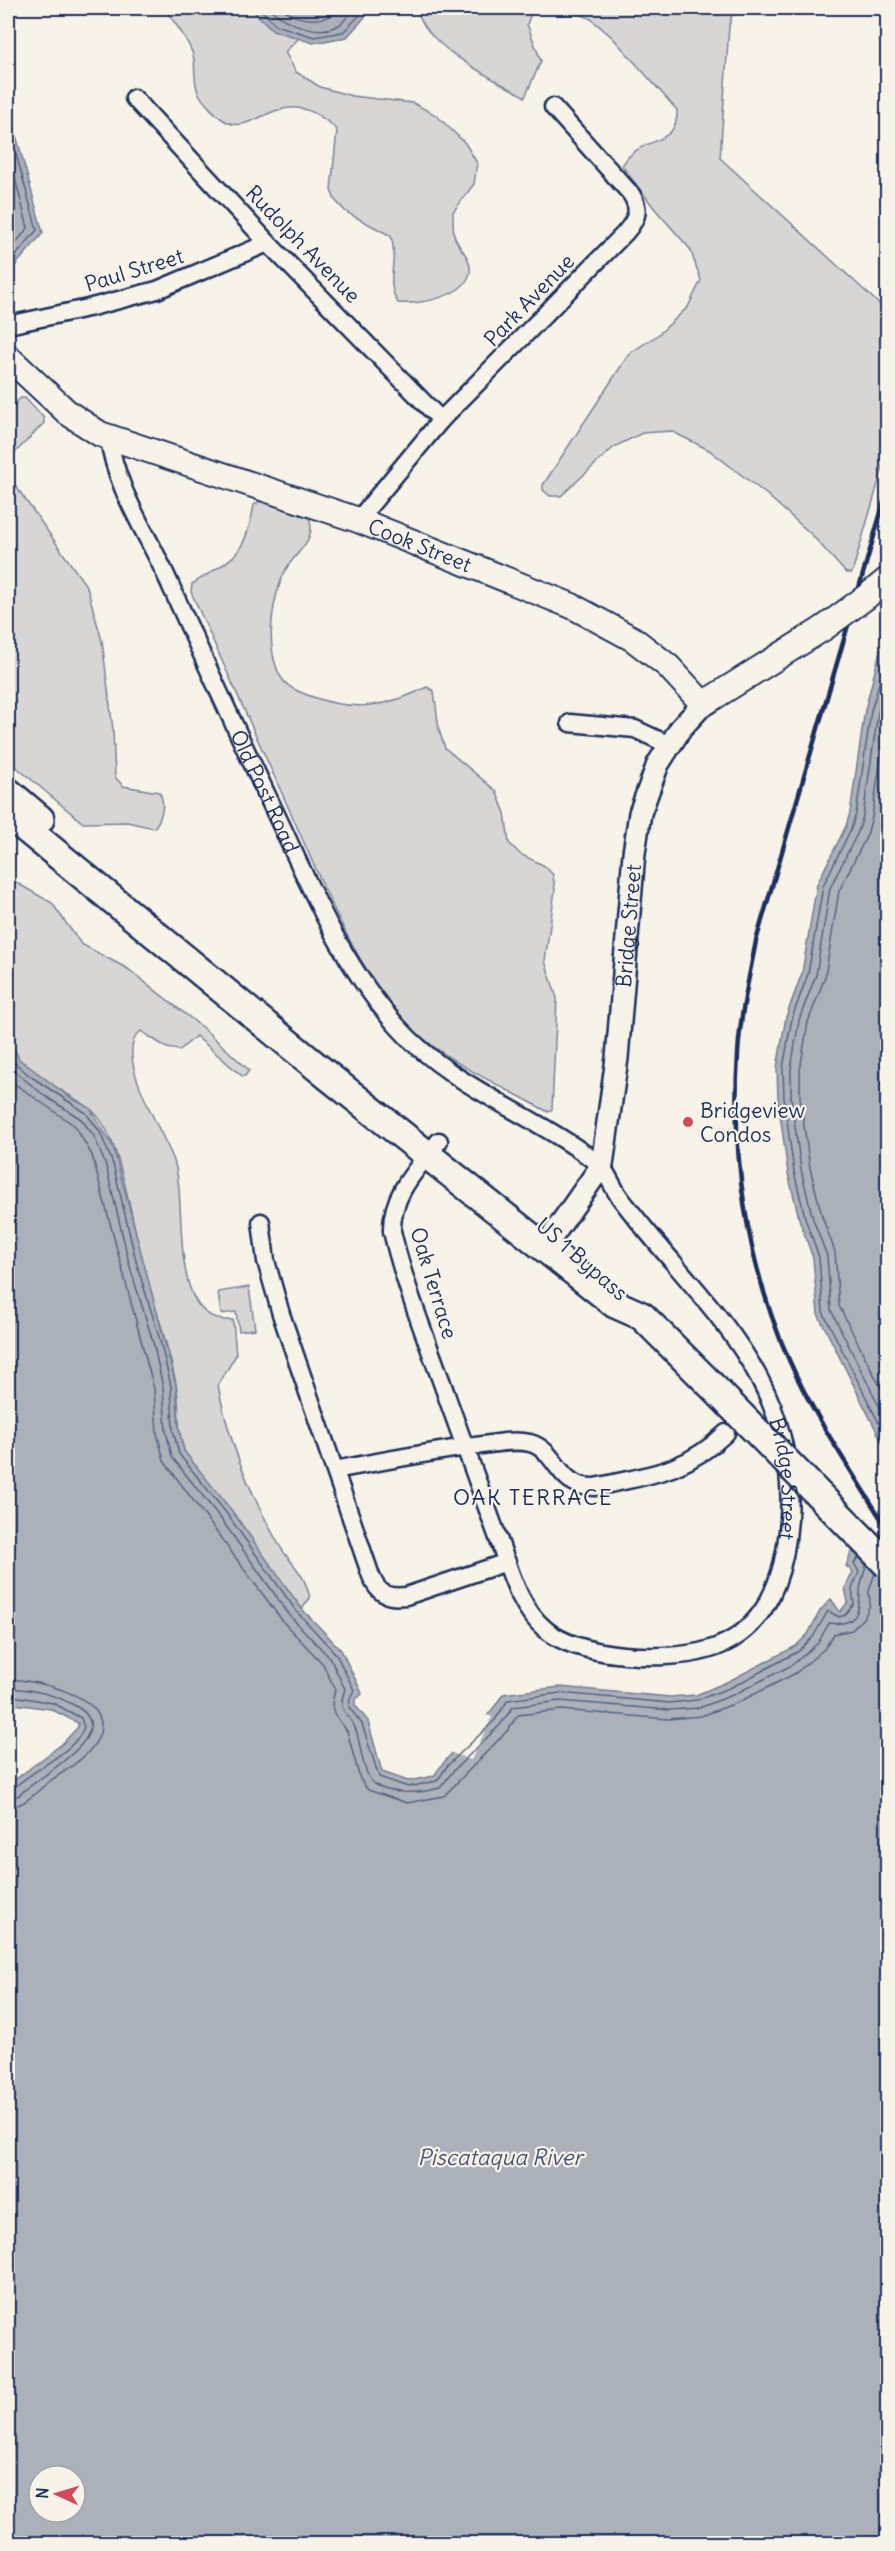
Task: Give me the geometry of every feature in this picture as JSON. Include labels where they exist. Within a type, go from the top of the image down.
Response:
[{"type":"main road","points":[[8,357],[68,413],[109,438]]},
{"type":"main road","name":"Cook Street","points":[[109,438],[358,520],[572,606],[612,626],[668,666],[703,704]]},
{"type":"main road","points":[[703,704],[824,628],[888,579]]},
{"type":"main road","points":[[8,792],[433,1148]]},
{"type":"main road","points":[[8,814],[549,1240],[615,1304],[642,1316],[888,1565]]},
{"type":"main road","name":"US 1 Bypass","points":[[433,1148],[519,1205],[549,1240]]},
{"type":"street","name":"Rudolph Avenue","points":[[134,98],[268,243],[441,420]]},
{"type":"street","name":"Park Avenue","points":[[358,520],[441,420],[519,344],[626,233],[636,218],[638,208],[631,194],[553,107]]},
{"type":"street","name":"Paul Street","points":[[8,325],[157,290],[268,243]]},
{"type":"street","name":"Old Post Road","points":[[109,438],[113,464],[123,490],[156,552],[316,898],[366,986],[399,1029],[417,1046],[462,1078],[602,1166]]},
{"type":"street","name":"Bridge Street","points":[[549,1240],[602,1166],[616,1058],[637,829],[650,782],[669,745],[703,704]]},
{"type":"street","points":[[570,723],[635,729],[669,745]]},
{"type":"street","name":"Oak Terrace","points":[[433,1148],[398,1196],[393,1214],[392,1231],[465,1447],[507,1562],[524,1603],[547,1631]]},
{"type":"street","name":"Bridge Street","points":[[547,1631],[571,1645],[598,1652],[667,1655],[712,1649],[734,1638],[765,1609],[775,1591],[784,1558],[789,1509],[788,1460],[785,1441],[766,1390],[742,1346],[721,1317],[619,1196],[602,1166]]},
{"type":"street","points":[[261,1222],[266,1261],[276,1298],[371,1576],[383,1594],[393,1597],[423,1592],[507,1562]]},
{"type":"street","points":[[335,1470],[465,1447],[519,1441],[543,1449],[571,1482],[583,1487],[595,1487],[674,1469],[711,1447],[726,1432]]},
{"type":"shaded area","points":[[164,8],[329,8],[285,52],[296,72],[320,87],[352,96],[413,103],[436,115],[465,143],[477,163],[474,184],[453,212],[454,235],[469,261],[470,272],[467,281],[460,288],[440,298],[417,303],[398,303],[392,287],[394,254],[391,236],[346,212],[335,200],[331,190],[337,130],[318,115],[302,108],[287,108],[238,124],[223,120],[198,92],[191,49]]},
{"type":"shaded area","points":[[417,8],[533,8],[527,24],[541,61],[525,97],[479,71],[446,48],[422,22]]},
{"type":"shaded area","points":[[567,8],[734,8],[729,26],[720,158],[887,311],[887,453],[852,573],[846,573],[811,534],[766,494],[709,450],[671,431],[642,433],[614,447],[561,496],[550,496],[543,490],[543,485],[629,354],[659,334],[688,307],[701,280],[690,249],[622,166],[638,149],[672,131],[676,122],[677,110],[613,38],[591,19]]},
{"type":"shaded area","points":[[21,398],[25,398],[44,418],[44,423],[8,460],[8,409]]},
{"type":"shaded area","points":[[8,475],[87,587],[102,641],[113,730],[115,777],[123,786],[159,792],[162,810],[154,828],[127,822],[83,823],[8,760]]},
{"type":"shaded area","points":[[260,501],[309,517],[311,526],[303,547],[284,573],[274,605],[271,641],[277,670],[284,682],[299,692],[328,702],[357,706],[385,703],[427,687],[434,691],[439,730],[445,748],[496,791],[505,813],[509,843],[520,854],[545,866],[553,875],[555,890],[545,961],[557,998],[552,1109],[548,1112],[463,1066],[416,1032],[378,987],[331,904],[191,592],[192,584],[235,555],[246,536],[254,505]]},
{"type":"shaded area","points":[[8,878],[52,903],[81,944],[128,969],[203,1028],[249,1070],[245,1076],[242,1076],[196,1036],[180,1050],[167,1048],[141,1031],[133,1042],[132,1057],[136,1075],[174,1161],[178,1180],[188,1283],[197,1303],[212,1316],[233,1320],[236,1355],[218,1385],[228,1427],[259,1506],[278,1543],[307,1588],[310,1598],[302,1609],[184,1451],[180,1435],[173,1368],[142,1260],[123,1177],[108,1133],[93,1111],[36,1075],[13,1050],[8,1030],[10,979],[8,969]]},
{"type":"shaded area","points":[[249,1287],[255,1329],[239,1331],[236,1312],[221,1314],[218,1292]]},
{"type":"water","points":[[250,8],[373,8],[347,37],[313,43],[273,30]]},
{"type":"water","points":[[8,106],[43,233],[8,274]]},
{"type":"water","points":[[888,647],[887,1452],[818,1314],[813,1258],[800,1222],[788,1173],[778,1099],[777,1068],[786,1017],[802,973],[817,884],[846,826],[850,813],[865,710],[880,651]]},
{"type":"water","name":"Piscataqua River","points":[[8,1035],[19,1059],[71,1098],[90,1108],[113,1146],[176,1385],[179,1429],[184,1451],[232,1511],[302,1609],[341,1650],[362,1694],[355,1700],[355,1705],[368,1721],[382,1772],[408,1781],[434,1776],[450,1754],[487,1717],[503,1694],[560,1687],[670,1697],[696,1695],[729,1681],[796,1646],[808,1634],[820,1611],[831,1599],[840,1612],[848,1602],[845,1588],[853,1572],[846,1566],[851,1553],[880,1546],[887,1541],[887,2543],[8,2543],[8,1788],[12,1782],[62,1744],[78,1727],[78,1723],[51,1709],[14,1704],[8,1700]]},
{"type":"pier","points":[[487,1715],[492,1717],[471,1760],[449,1752]]},
{"type":"railway","points":[[888,488],[756,941],[741,1026],[736,1093],[737,1132],[745,1210],[762,1287],[774,1324],[811,1404],[888,1530]]},
{"type":"place","name":"Bridgeview Condos","points":[[688,1122]]},
{"type":"district","name":"OAK TERRACE","points":[[533,1497]]}]
